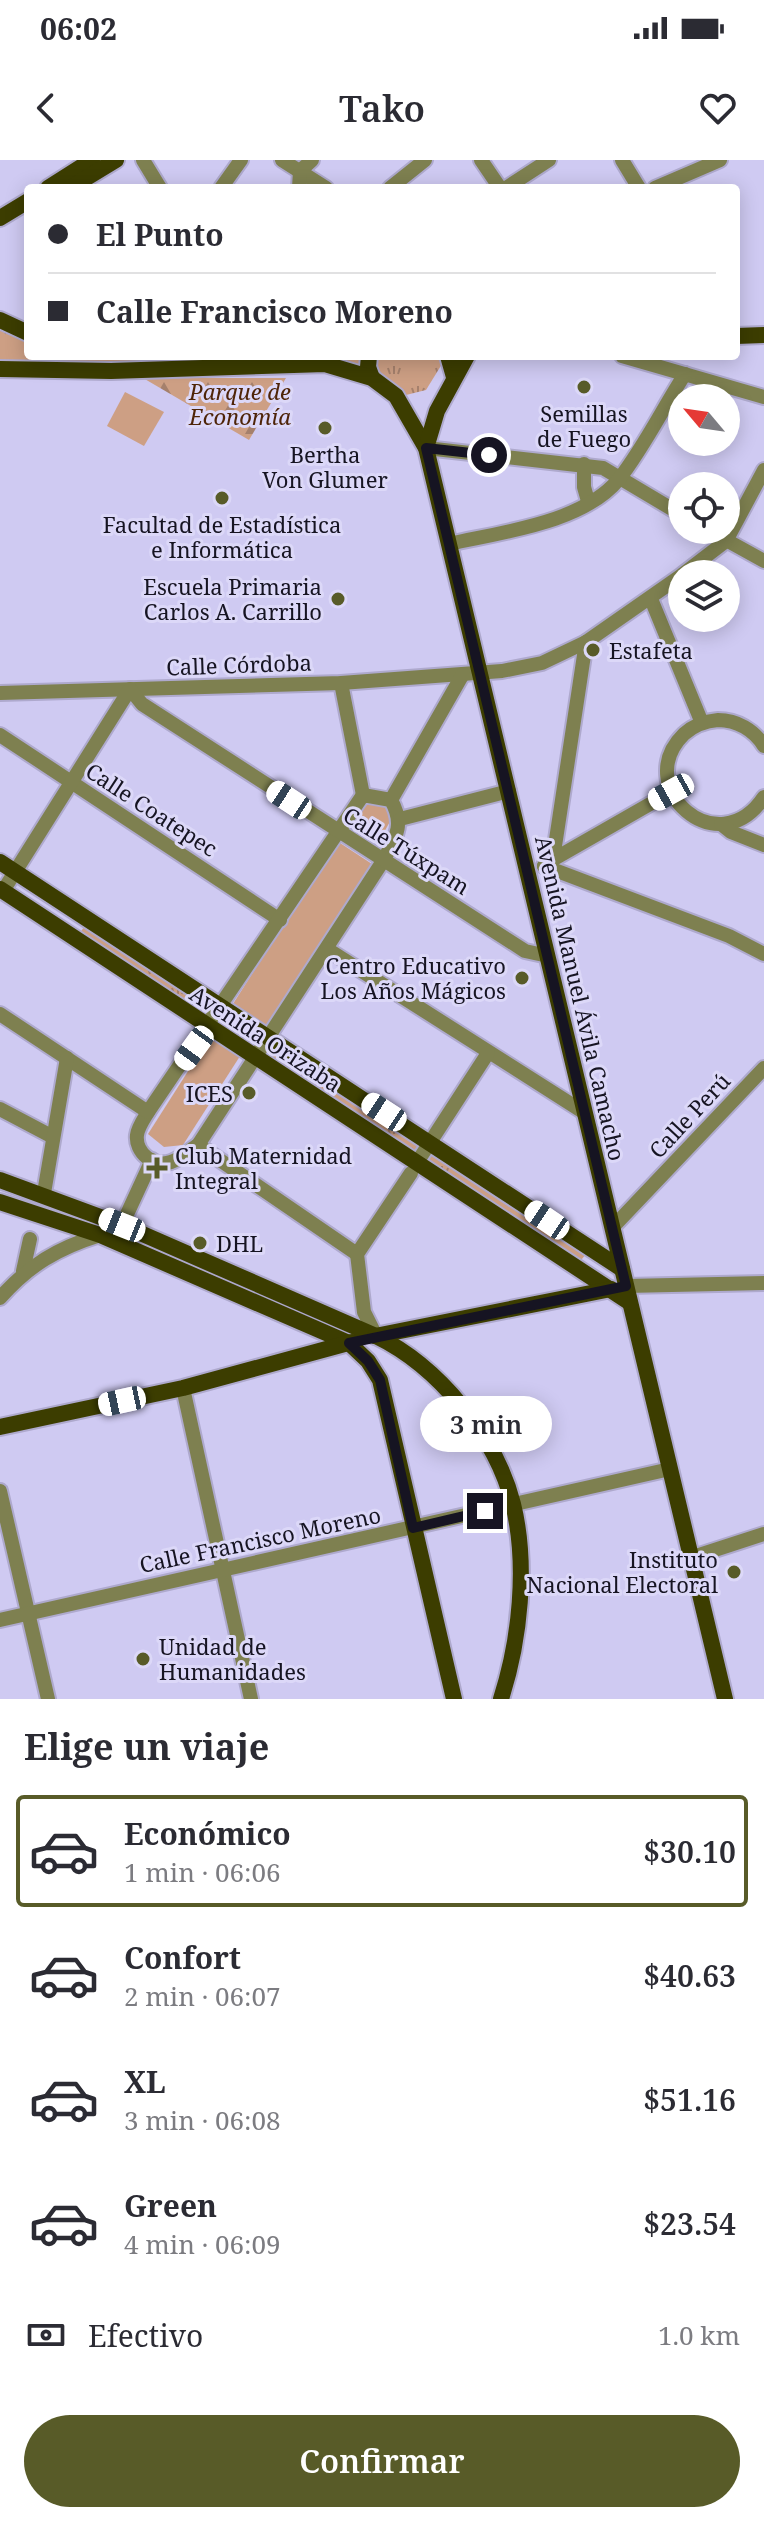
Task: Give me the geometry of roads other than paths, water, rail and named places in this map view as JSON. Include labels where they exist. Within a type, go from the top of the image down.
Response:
[{"type":"main road","points":[[54,184],[92,160]]},
{"type":"main road","points":[[77,184],[116,160]]},
{"type":"main road","points":[[0,218],[24,203]]},
{"type":"main road","points":[[0,231],[24,216]]},
{"type":"main road","points":[[0,320],[24,331]]},
{"type":"main road","points":[[740,336],[764,335]]},
{"type":"main road","points":[[369,360],[372,378]]},
{"type":"main road","points":[[449,360],[454,377]]},
{"type":"main road","points":[[426,448],[429,430],[465,360]]},
{"type":"main road","points":[[454,377],[477,360]]},
{"type":"main road","points":[[0,369],[111,371],[325,364],[372,378],[405,407],[424,408],[444,396]]},
{"type":"main road","name":"Avenida Manuel Ávila Camacho","points":[[405,407],[426,448],[725,1699]]},
{"type":"main road","name":"Avenida Orizaba","points":[[0,862],[593,1251],[626,1286]]},
{"type":"main road","name":"Avenida Orizaba","points":[[2,890],[255,1056],[414,1168],[607,1290],[626,1286]]},
{"type":"main road","points":[[0,1180],[44,1193],[122,1225],[400,1347],[455,1399],[492,1455],[513,1504],[517,1532],[519,1610],[501,1699]]},
{"type":"main road","points":[[0,1202],[100,1235],[349,1343],[368,1361],[380,1380],[454,1699]]},
{"type":"main road","points":[[577,1270],[589,1264],[593,1251]]},
{"type":"main road","points":[[0,1427],[183,1388],[376,1336],[607,1290]]},
{"type":"street","points":[[143,160],[158,184]]},
{"type":"street","points":[[224,184],[241,160]]},
{"type":"street","points":[[282,160],[320,184]]},
{"type":"street","points":[[299,184],[300,171],[312,160]]},
{"type":"street","points":[[395,184],[425,160]]},
{"type":"street","points":[[481,160],[500,184]]},
{"type":"street","points":[[510,184],[549,160]]},
{"type":"street","points":[[622,160],[637,184]]},
{"type":"street","points":[[664,184],[720,160]]},
{"type":"street","points":[[636,360],[764,397]]},
{"type":"street","points":[[449,544],[545,523],[588,501],[619,479],[685,374]]},
{"type":"street","points":[[426,448],[603,468],[668,507]]},
{"type":"street","points":[[584,464],[584,487],[588,501]]},
{"type":"street","points":[[740,515],[764,470]]},
{"type":"street","name":"Calle Córdoba","points":[[701,560],[722,544]]},
{"type":"street","points":[[732,544],[764,561]]},
{"type":"street","name":"Calle Córdoba","points":[[0,693],[341,683],[480,673],[542,663],[586,642],[668,586]]},
{"type":"street","points":[[651,599],[702,723]]},
{"type":"street","points":[[544,866],[555,846],[586,642]]},
{"type":"street","points":[[391,800],[463,674]]},
{"type":"street","points":[[341,683],[363,795],[209,1027],[148,1112],[137,1131],[137,1144],[142,1154],[152,1160],[170,1163],[198,1145],[383,861],[400,828],[400,819],[391,800]]},
{"type":"street","points":[[2,890],[73,783],[130,689]]},
{"type":"street","name":"Calle Túxpam","points":[[130,689],[142,704],[337,832],[525,951],[548,956]]},
{"type":"street","points":[[764,746],[753,733],[734,722],[702,723],[689,730],[671,753],[668,767],[671,792],[688,814],[721,824],[764,845]]},
{"type":"street","name":"Calle Coatepec","points":[[0,735],[280,920]]},
{"type":"street","points":[[400,819],[509,791]]},
{"type":"street","points":[[527,870],[544,866],[671,792]]},
{"type":"street","points":[[363,795],[391,800]]},
{"type":"street","points":[[721,824],[746,817],[764,797]]},
{"type":"street","points":[[544,866],[729,936],[764,954]]},
{"type":"street","points":[[71,935],[86,916]]},
{"type":"street","points":[[327,949],[585,1113]]},
{"type":"street","points":[[0,1014],[148,1112]]},
{"type":"street","points":[[376,1336],[364,1312],[357,1254],[488,1053]]},
{"type":"street","points":[[44,1193],[67,1058]]},
{"type":"street","name":"Calle Perú","points":[[613,1227],[764,1068]]},
{"type":"street","points":[[0,1109],[53,1137]]},
{"type":"street","points":[[198,1145],[357,1254]]},
{"type":"street","points":[[122,1225],[152,1160]]},
{"type":"street","points":[[0,1298],[23,1271],[72,1244],[100,1235]]},
{"type":"street","points":[[23,1271],[30,1239]]},
{"type":"street","points":[[626,1286],[764,1283]]},
{"type":"street","points":[[183,1388],[251,1699]]},
{"type":"street","name":"Calle Francisco Moreno","points":[[0,1620],[670,1469]]},
{"type":"street","points":[[0,1491],[48,1699]]},
{"type":"street","points":[[690,1558],[764,1534]]},
{"type":"place","name":"Semillas de Fuego","points":[[584,387]]},
{"type":"place","name":"Bertha Von Glumer","points":[[325,428]]},
{"type":"place","name":"Facultad de Estadística e Informática","points":[[222,498]]},
{"type":"place","name":"Escuela Primaria Carlos A. Carrillo","points":[[338,599]]},
{"type":"place","name":"Estafeta","points":[[593,650]]},
{"type":"place","name":"Centro Educativo Los Años Mágicos","points":[[522,978]]},
{"type":"place","name":"ICES","points":[[249,1093]]},
{"type":"place","name":"Club Maternidad Integral","points":[[157,1168]]},
{"type":"place","name":"DHL","points":[[200,1243]]},
{"type":"place","name":"Instituto Nacional Electoral","points":[[734,1572]]},
{"type":"place","name":"Unidad de Humanidades","points":[[143,1659]]},
{"type":"park label","name":"Parque de Economía","points":[[240,404]]}]
